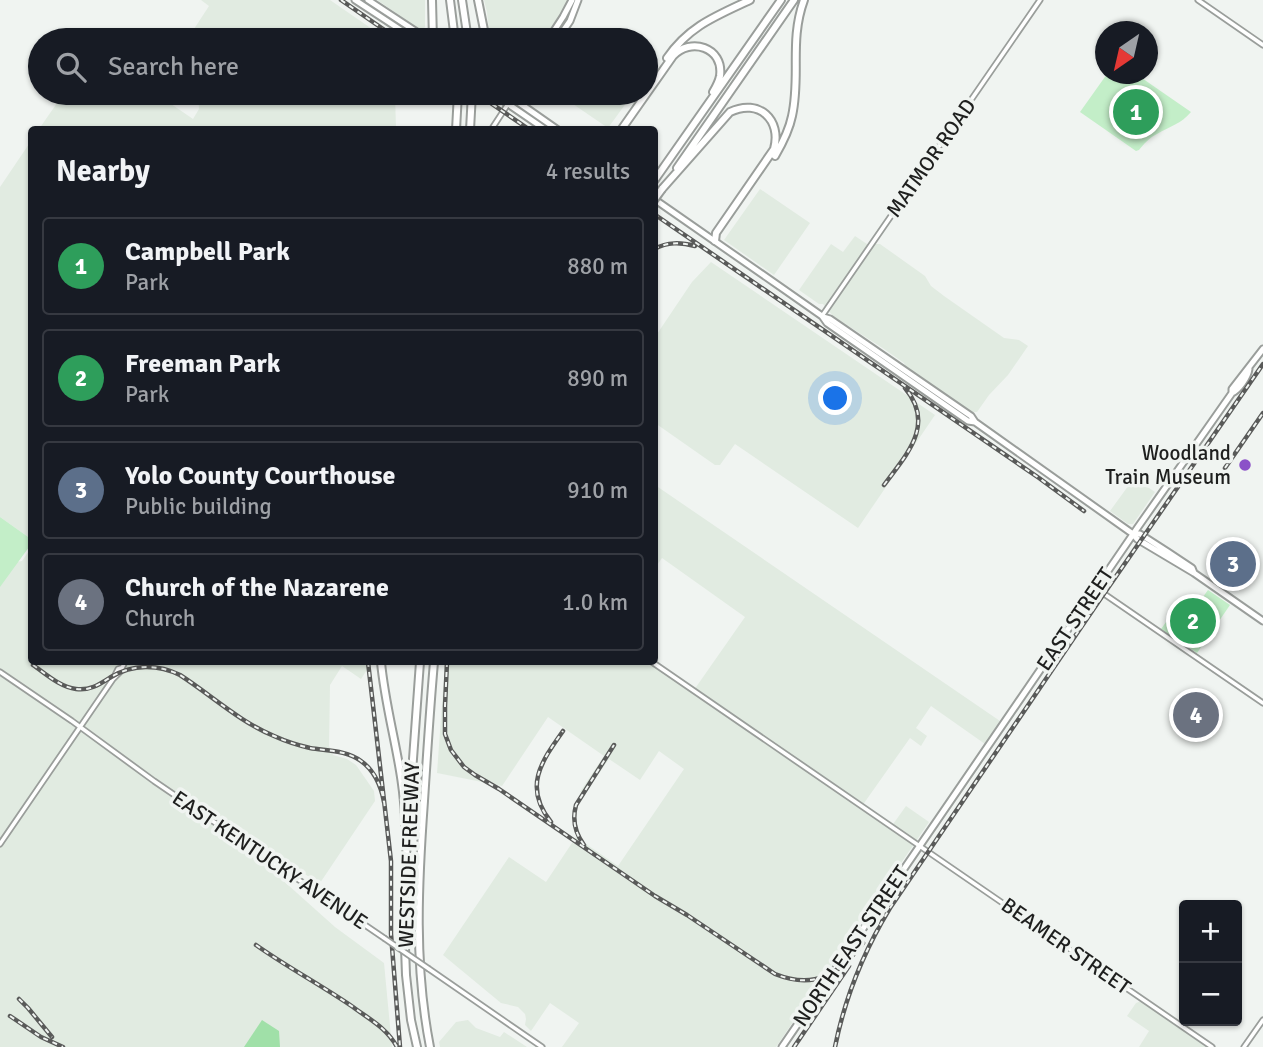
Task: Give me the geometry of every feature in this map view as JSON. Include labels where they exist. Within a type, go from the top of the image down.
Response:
[{"type":"highway","points":[[431,28],[432,0]]},
{"type":"highway","points":[[450,0],[454,28]]},
{"type":"highway","points":[[462,0],[466,28]]},
{"type":"highway","points":[[478,0],[484,28]]},
{"type":"highway","points":[[658,71],[676,45],[689,33],[715,16],[750,0]]},
{"type":"highway","points":[[658,175],[781,0]]},
{"type":"highway","points":[[662,189],[794,0]]},
{"type":"highway","points":[[715,241],[774,157],[789,129],[795,92],[795,38],[804,0]]},
{"type":"highway","points":[[658,77],[677,51],[693,46],[709,50],[720,68],[718,83],[700,117]]},
{"type":"highway","points":[[456,126],[457,105]]},
{"type":"highway","points":[[470,126],[471,105]]},
{"type":"highway","points":[[621,126],[635,105]]},
{"type":"highway","points":[[622,126],[637,105]]},
{"type":"highway","points":[[658,194],[730,111],[750,108],[763,112],[776,129],[774,149],[716,233],[715,241]]},
{"type":"highway","points":[[381,665],[387,711],[404,792],[406,856]]},
{"type":"highway","name":"WESTSIDE FREEWAY","points":[[415,1047],[410,1025],[404,939],[406,856],[420,665]]},
{"type":"highway","name":"WESTSIDE FREEWAY","points":[[430,1047],[423,1001],[418,919],[433,665]]},
{"type":"main road","points":[[355,0],[398,28]]},
{"type":"main road","points":[[368,0],[412,28]]},
{"type":"main road","points":[[557,28],[572,0]]},
{"type":"main road","points":[[563,28],[570,21],[578,0]]},
{"type":"main road","points":[[515,105],[516,109],[540,126]]},
{"type":"main road","points":[[524,105],[553,126]]},
{"type":"main road","points":[[658,202],[822,316],[952,402],[975,422],[1140,541],[1194,573],[1263,621]]},
{"type":"main road","name":"EAST STREET","points":[[919,846],[1232,393],[1232,389],[1263,349]]},
{"type":"main road","points":[[1133,534],[1140,534],[1192,568],[1194,573]]},
{"type":"main road","name":"NORTH EAST STREET","points":[[782,1047],[919,846]]},
{"type":"street","name":"MATMOR ROAD","points":[[822,316],[1040,0]]},
{"type":"street","points":[[1198,0],[1263,45]]},
{"type":"street","points":[[494,126],[508,105]]},
{"type":"street","points":[[1097,589],[1263,703]]},
{"type":"street","points":[[0,844],[123,665]]},
{"type":"street","name":"BEAMER STREET","points":[[656,665],[1212,1047]]},
{"type":"street","name":"EAST KENTUCKY AVENUE","points":[[0,672],[542,1047]]},
{"type":"street","points":[[1244,1047],[1263,1020]]},
{"type":"shaded area","points":[[201,0],[330,0],[371,28],[195,28],[209,6]]},
{"type":"shaded area","points":[[377,0],[425,0],[425,27],[418,28]]},
{"type":"shaded area","points":[[484,0],[567,0],[551,28],[489,28]]},
{"type":"shaded area","points":[[1100,84],[1150,84],[1191,112],[1152,137],[1136,151],[1080,112]]},
{"type":"shaded area","points":[[56,105],[173,105],[193,119],[199,105],[395,105],[396,126],[41,126]]},
{"type":"shaded area","points":[[574,105],[625,105],[609,126],[605,126]]},
{"type":"shaded area","points":[[28,145],[28,537],[0,517],[0,187]]},
{"type":"shaded area","points":[[760,189],[810,223],[774,275],[724,240]]},
{"type":"shaded area","points":[[855,236],[867,244],[880,244],[925,276],[931,286],[944,296],[1004,338],[1019,340],[1028,346],[977,412],[970,412],[904,363],[833,316],[823,304],[799,290],[831,244],[843,252]]},
{"type":"shaded area","points":[[711,262],[935,415],[858,528],[735,444],[720,465],[715,465],[658,425],[658,333],[692,282]]},
{"type":"shaded area","points":[[1134,478],[1155,492],[1133,524],[1128,524],[1110,511]]},
{"type":"shaded area","points":[[658,487],[1000,721],[985,744],[931,706],[916,728],[927,736],[921,746],[910,738],[862,806],[891,827],[906,806],[929,822],[776,1047],[562,1047],[579,1023],[550,1003],[531,1031],[525,1025],[525,1014],[518,1007],[501,1003],[443,955],[509,857],[546,882],[576,837],[618,866],[684,769],[659,751],[640,780],[609,759],[584,795],[580,792],[604,756],[548,717],[502,786],[437,773],[445,665],[656,665],[694,690],[745,617],[662,558],[658,564]]},
{"type":"shaded area","points":[[0,517],[28,537],[28,548],[0,587]]},
{"type":"shaded area","points":[[28,552],[28,665],[370,665],[361,679],[342,666],[330,685],[329,746],[333,755],[356,765],[374,791],[375,801],[320,883],[287,864],[278,876],[335,927],[384,963],[392,1047],[0,1047],[0,586],[16,562],[22,561]]},
{"type":"shaded area","points":[[1208,590],[1230,605],[1197,653],[1161,629],[1179,604],[1192,612]]},
{"type":"shaded area","points":[[1141,1001],[1208,1047],[1139,1047],[1149,1031],[1127,1016],[1136,1003]]},
{"type":"shaded area","points":[[262,1020],[279,1031],[280,1047],[244,1047]]},
{"type":"shaded area","points":[[468,1020],[476,1028],[500,1037],[504,1032],[527,1047],[440,1047],[439,1042],[456,1022]]},
{"type":"railway","points":[[341,0],[382,28]]},
{"type":"railway","points":[[494,105],[524,126]]},
{"type":"railway","points":[[658,217],[1084,511]]},
{"type":"railway","points":[[658,247],[674,243],[695,246]]},
{"type":"railway","points":[[835,1047],[856,975],[890,908],[1263,364]]},
{"type":"railway","points":[[884,485],[908,451],[918,427],[914,402],[905,388]]},
{"type":"railway","points":[[1225,468],[1263,413]]},
{"type":"railway","points":[[33,665],[59,683],[81,689],[95,686],[119,673],[137,668],[154,667],[172,671],[237,716],[282,740],[355,757],[374,774],[384,802]]},
{"type":"railway","points":[[368,665],[391,861],[391,934],[400,1047]]},
{"type":"railway","points":[[447,665],[445,734],[451,750],[464,767],[655,896],[775,974],[789,979],[825,976],[845,963],[863,943]]},
{"type":"railway","points":[[551,822],[538,797],[538,775],[548,753],[563,731]]},
{"type":"railway","points":[[584,845],[575,826],[576,805],[614,745]]},
{"type":"railway","points":[[256,945],[371,1020],[388,1034],[397,1047]]},
{"type":"railway","points":[[794,1047],[849,966]]},
{"type":"railway","points":[[19,999],[52,1037]]},
{"type":"railway","points":[[10,1016],[41,1037],[63,1047]]},
{"type":"place","name":"Campbell Park","points":[[1136,112]]},
{"type":"place","name":"Woodland Train Museum","points":[[1245,465]]},
{"type":"place","name":"Yolo County Courthouse","points":[[1233,564]]},
{"type":"place","name":"Freeman Park","points":[[1193,621]]},
{"type":"place","name":"Church of the Nazarene","points":[[1196,715]]}]
